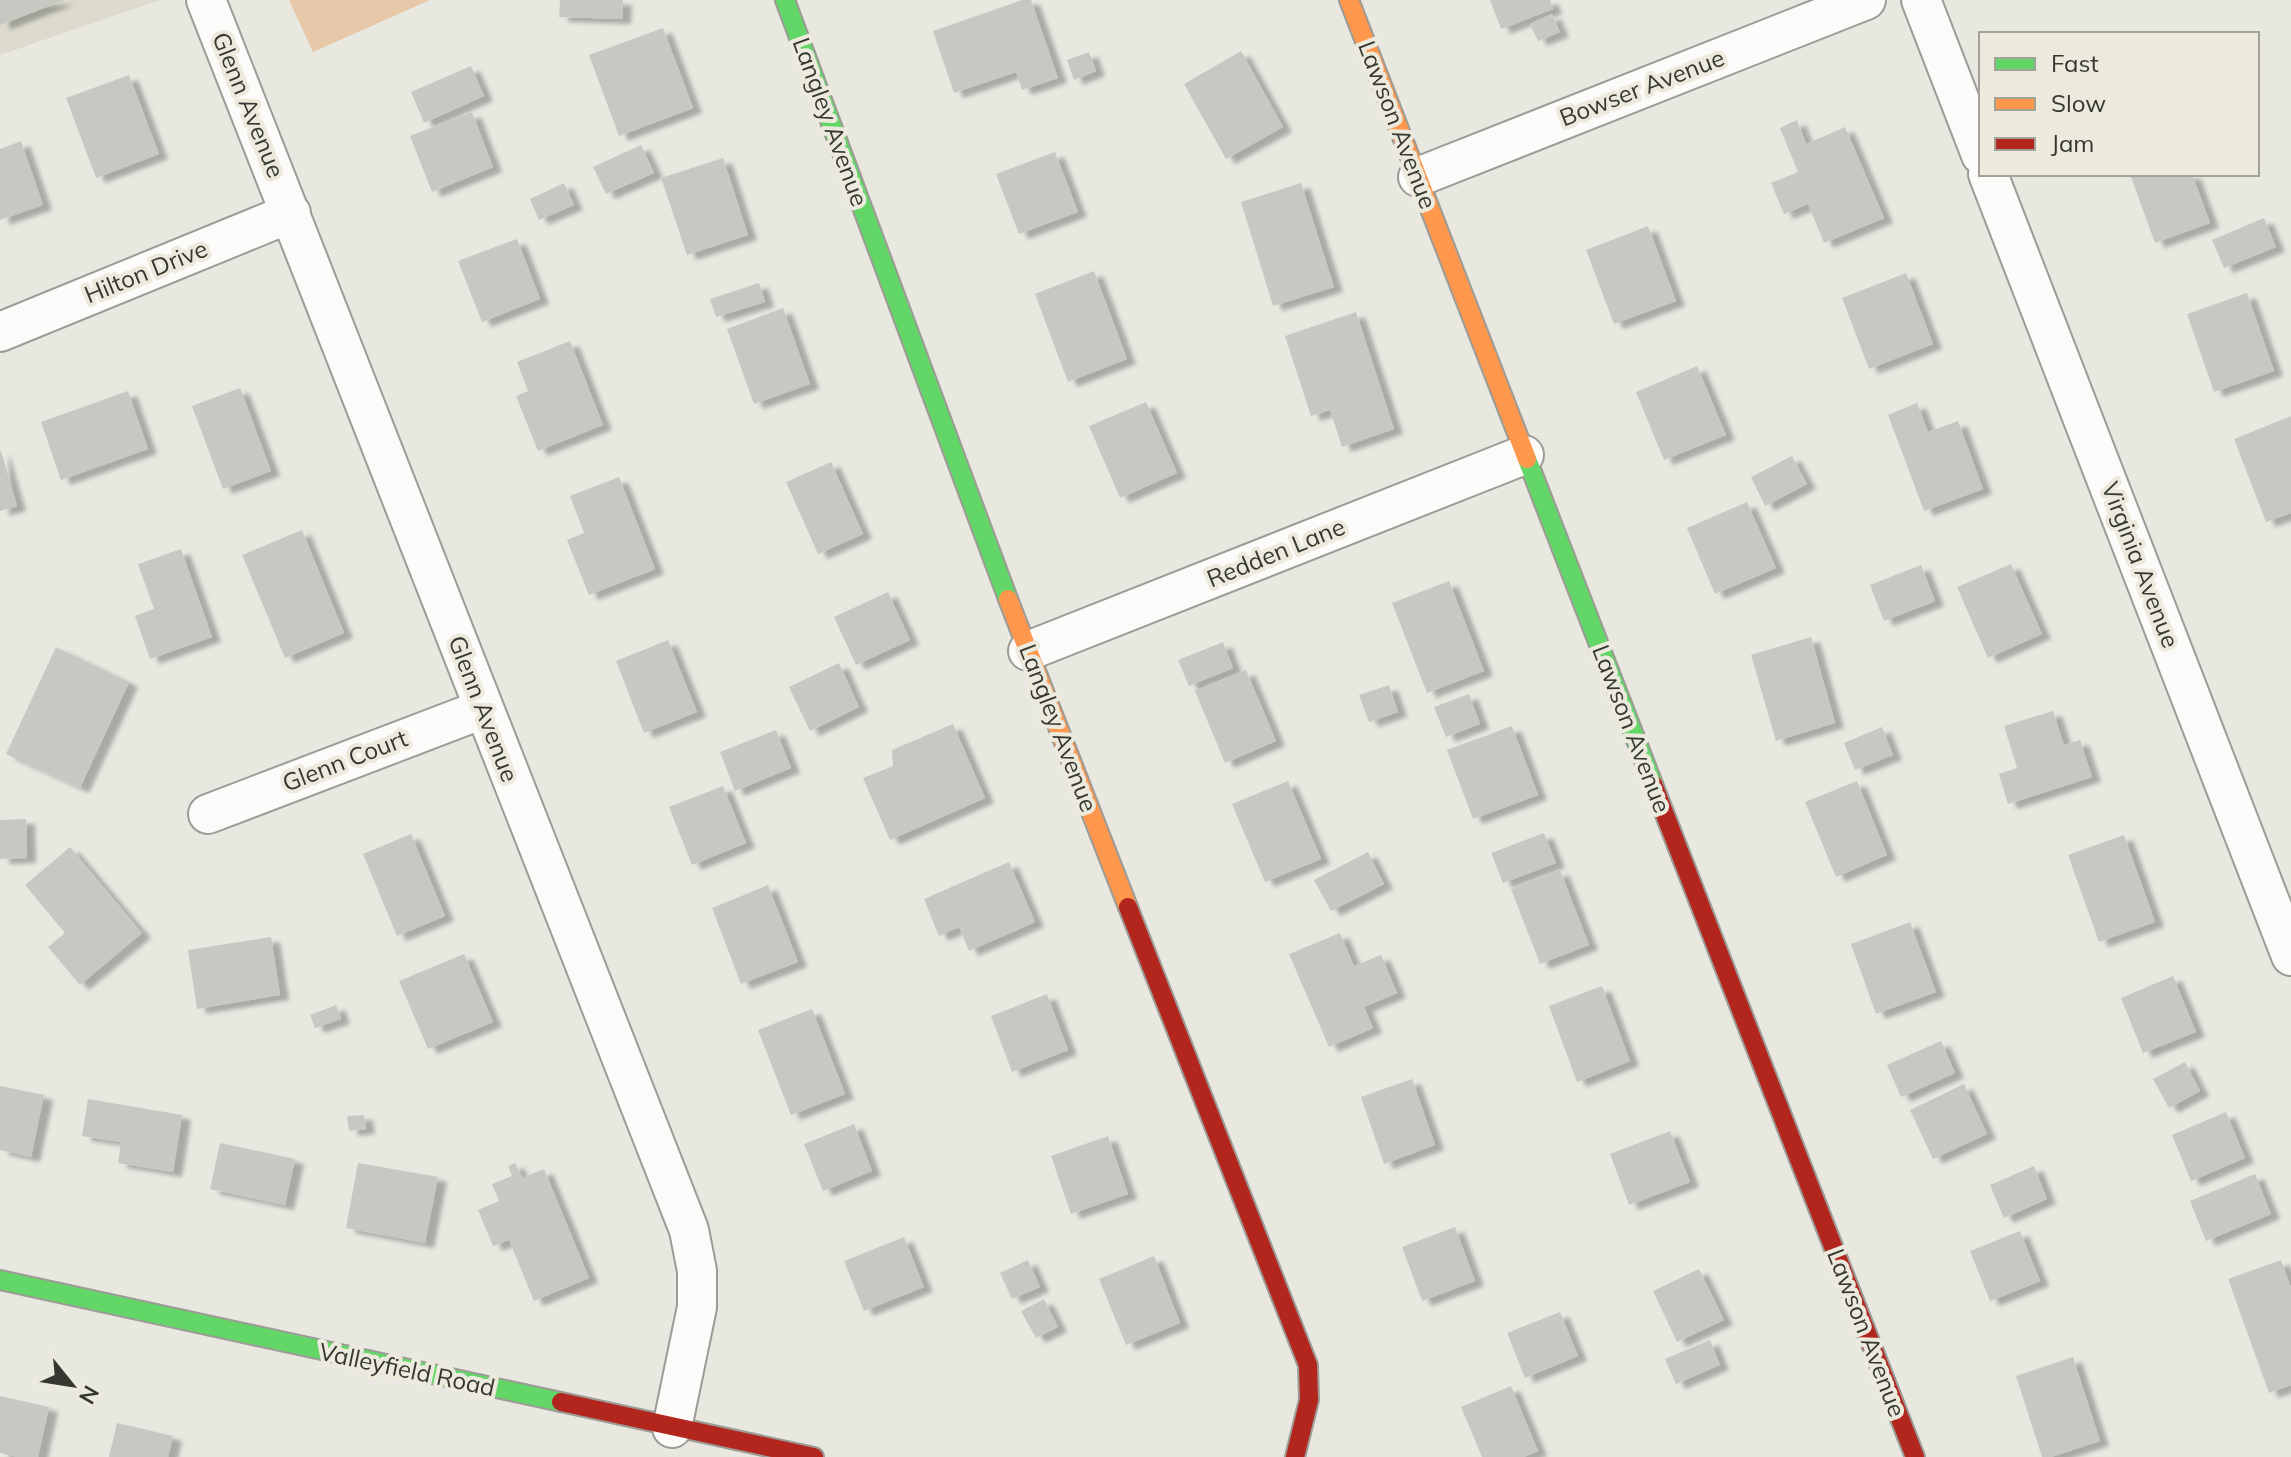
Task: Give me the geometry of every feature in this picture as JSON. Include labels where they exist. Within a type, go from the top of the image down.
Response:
[{"type":"street","name":"Glenn Avenue","points":[[206,0],[689,1230],[697,1271],[697,1307],[672,1428]]},
{"type":"street","name":"Langley Avenue","points":[[785,0],[1028,651],[1308,1365],[1312,1383],[1310,1400],[1295,1457]]},
{"type":"street","name":"Lawson Avenue","points":[[1349,0],[1915,1457]]},
{"type":"street","name":"Bowser Avenue","points":[[1418,177],[1866,0]]},
{"type":"street","points":[[1921,0],[1979,150]]},
{"type":"street","name":"Virginia Avenue","points":[[1989,176],[2291,956]]},
{"type":"street","name":"Hilton Drive","points":[[0,332],[291,213]]},
{"type":"street","name":"Redden Lane","points":[[1028,651],[1524,455]]},
{"type":"street","name":"Glenn Court","points":[[208,814],[483,709]]},
{"type":"street","name":"Valleyfield Road","points":[[0,1280],[814,1457]]},
{"type":"shaded area","points":[[0,0],[160,0],[0,55]]},
{"type":"shaded area","points":[[289,0],[430,0],[313,52]]},
{"type":"building","points":[[0,0],[65,0],[0,25]]},
{"type":"building","points":[[560,0],[623,0],[622,19],[559,17]]},
{"type":"building","points":[[1022,0],[1031,0],[1058,78],[1022,90],[1016,72],[954,93],[933,31]]},
{"type":"building","points":[[1490,0],[1550,0],[1553,9],[1501,29]]},
{"type":"building","points":[[1552,14],[1560,32],[1538,41],[1530,24]]},
{"type":"building","points":[[663,28],[693,108],[619,136],[589,55]]},
{"type":"building","points":[[1241,51],[1283,127],[1226,159],[1184,84]]},
{"type":"building","points":[[1089,52],[1096,71],[1074,80],[1067,60]]},
{"type":"building","points":[[471,66],[484,96],[424,123],[411,92]]},
{"type":"building","points":[[129,75],[159,154],[96,178],[66,98]]},
{"type":"building","points":[[472,112],[493,167],[432,192],[410,136]]},
{"type":"building","points":[[1797,120],[1806,144],[1845,127],[1884,218],[1824,243],[1808,204],[1784,214],[1771,183],[1798,172],[1780,128]]},
{"type":"building","points":[[21,141],[43,205],[0,220],[0,149]]},
{"type":"building","points":[[641,145],[654,173],[606,194],[593,167]]},
{"type":"building","points":[[1055,152],[1078,212],[1019,234],[996,174]]},
{"type":"building","points":[[723,158],[748,235],[687,255],[661,178]]},
{"type":"building","points":[[2131,176],[2193,176],[2210,223],[2155,243]]},
{"type":"building","points":[[564,183],[574,205],[539,220],[530,199]]},
{"type":"building","points":[[1301,183],[1334,287],[1273,306],[1241,202]]},
{"type":"building","points":[[2264,218],[2276,247],[2224,268],[2212,240]]},
{"type":"building","points":[[1648,226],[1676,301],[1614,324],[1586,250]]},
{"type":"building","points":[[517,239],[540,299],[482,322],[458,261]]},
{"type":"building","points":[[1094,271],[1127,359],[1068,382],[1035,294]]},
{"type":"building","points":[[1906,273],[1933,344],[1869,369],[1842,298]]},
{"type":"building","points":[[759,283],[765,302],[716,317],[710,299]]},
{"type":"building","points":[[2247,293],[2274,371],[2214,392],[2187,314]]},
{"type":"building","points":[[783,308],[810,384],[754,404],[727,329]]},
{"type":"building","points":[[1356,312],[1394,429],[1342,447],[1330,410],[1311,416],[1285,336]]},
{"type":"building","points":[[570,341],[603,425],[538,451],[516,396],[528,391],[517,362]]},
{"type":"building","points":[[1697,366],[1726,435],[1664,460],[1636,392]]},
{"type":"building","points":[[240,388],[271,471],[223,489],[192,406]]},
{"type":"building","points":[[128,391],[148,449],[61,480],[41,422]]},
{"type":"building","points":[[1146,402],[1177,473],[1120,498],[1089,426]]},
{"type":"building","points":[[1917,403],[1928,432],[1958,421],[1983,489],[1924,511],[1888,415]]},
{"type":"building","points":[[2291,416],[2291,513],[2266,522],[2234,439]]},
{"type":"building","points":[[0,452],[17,506],[0,511]]},
{"type":"building","points":[[1792,456],[1807,484],[1765,506],[1751,477]]},
{"type":"building","points":[[831,462],[863,534],[818,554],[786,482]]},
{"type":"building","points":[[619,477],[655,569],[589,595],[567,540],[584,533],[570,496]]},
{"type":"building","points":[[1747,502],[1776,568],[1715,594],[1687,528]]},
{"type":"building","points":[[302,530],[344,633],[285,658],[242,555]]},
{"type":"building","points":[[181,549],[212,637],[150,659],[135,616],[154,609],[138,564]]},
{"type":"building","points":[[2011,564],[2042,634],[1988,658],[1957,587]]},
{"type":"building","points":[[1921,565],[1935,601],[1884,621],[1870,585]]},
{"type":"building","points":[[1449,581],[1484,671],[1427,693],[1392,603]]},
{"type":"building","points":[[888,592],[910,640],[856,665],[834,617]]},
{"type":"building","points":[[1811,637],[1835,723],[1776,741],[1751,655]]},
{"type":"building","points":[[668,640],[697,712],[644,733],[616,661]]},
{"type":"building","points":[[1223,642],[1233,668],[1189,686],[1178,660]]},
{"type":"building","points":[[56,647],[129,682],[80,788],[6,754]]},
{"type":"building","points":[[839,663],[859,707],[810,731],[789,687]]},
{"type":"building","points":[[1246,670],[1276,741],[1225,763],[1195,691]]},
{"type":"building","points":[[1389,685],[1398,712],[1369,722],[1359,695]]},
{"type":"building","points":[[1469,694],[1480,724],[1446,737],[1434,707]]},
{"type":"building","points":[[2053,711],[2064,745],[2080,740],[2092,777],[2008,804],[1999,774],[2017,768],[2004,726]]},
{"type":"building","points":[[953,724],[985,798],[890,840],[863,778],[893,766],[892,750]]},
{"type":"building","points":[[1512,726],[1538,795],[1473,819],[1447,750]]},
{"type":"building","points":[[1882,727],[1893,755],[1855,770],[1844,743]]},
{"type":"building","points":[[776,730],[791,768],[735,791],[720,752]]},
{"type":"building","points":[[1288,781],[1321,859],[1265,882],[1232,804]]},
{"type":"building","points":[[1857,781],[1887,855],[1836,877],[1805,802]]},
{"type":"building","points":[[723,786],[746,843],[692,865],[669,807]]},
{"type":"building","points":[[26,819],[27,858],[0,859],[0,820]]},
{"type":"building","points":[[1544,833],[1556,863],[1503,883],[1491,853]]},
{"type":"building","points":[[411,834],[445,916],[397,936],[363,854]]},
{"type":"building","points":[[2124,835],[2155,922],[2099,942],[2068,855]]},
{"type":"building","points":[[70,847],[142,933],[80,985],[48,947],[65,933],[25,885]]},
{"type":"building","points":[[1368,852],[1384,884],[1331,911],[1314,880]]},
{"type":"building","points":[[1009,862],[1035,922],[969,951],[959,927],[939,936],[924,899]]},
{"type":"building","points":[[1560,870],[1589,945],[1540,964],[1511,889]]},
{"type":"building","points":[[768,885],[798,962],[741,984],[712,908]]},
{"type":"building","points":[[1910,922],[1936,992],[1876,1014],[1851,944]]},
{"type":"building","points":[[1340,933],[1354,966],[1381,955],[1397,993],[1364,1007],[1373,1028],[1329,1047],[1289,954]]},
{"type":"building","points":[[271,937],[280,995],[197,1009],[188,950]]},
{"type":"building","points":[[464,954],[493,1022],[428,1049],[399,981]]},
{"type":"building","points":[[2173,976],[2196,1032],[2143,1053],[2121,998]]},
{"type":"building","points":[[1602,986],[1630,1061],[1577,1082],[1549,1006]]},
{"type":"building","points":[[1047,994],[1068,1050],[1012,1072],[991,1016]]},
{"type":"building","points":[[336,1005],[341,1019],[315,1028],[310,1015]]},
{"type":"building","points":[[812,1009],[845,1094],[791,1115],[758,1030]]},
{"type":"building","points":[[1941,1041],[1955,1073],[1901,1097],[1887,1065]]},
{"type":"building","points":[[2185,1062],[2200,1091],[2169,1108],[2153,1079]]},
{"type":"building","points":[[1412,1079],[1435,1145],[1384,1164],[1361,1097]]},
{"type":"building","points":[[1964,1084],[1987,1134],[1933,1159],[1910,1110]]},
{"type":"building","points":[[0,1086],[44,1095],[31,1157],[0,1150]]},
{"type":"building","points":[[88,1099],[182,1115],[173,1172],[118,1163],[121,1142],[82,1136]]},
{"type":"building","points":[[2226,1112],[2245,1158],[2191,1181],[2172,1135]]},
{"type":"building","points":[[364,1115],[366,1129],[349,1131],[347,1116]]},
{"type":"building","points":[[854,1124],[872,1171],[823,1191],[804,1144]]},
{"type":"building","points":[[1670,1131],[1690,1182],[1629,1205],[1610,1154]]},
{"type":"building","points":[[1108,1136],[1128,1194],[1071,1214],[1051,1156]]},
{"type":"building","points":[[220,1143],[295,1159],[285,1205],[210,1189]]},
{"type":"building","points":[[358,1163],[438,1177],[425,1243],[346,1228]]},
{"type":"building","points":[[515,1163],[522,1178],[544,1169],[589,1278],[534,1301],[509,1240],[493,1246],[478,1210],[499,1201],[492,1184],[512,1176],[508,1166]]},
{"type":"building","points":[[2034,1166],[2047,1199],[2004,1218],[1990,1185]]},
{"type":"building","points":[[2255,1174],[2271,1214],[2206,1241],[2190,1201]]},
{"type":"building","points":[[1455,1227],[1475,1281],[1422,1301],[1402,1247]]},
{"type":"building","points":[[2020,1231],[2040,1281],[1990,1301],[1970,1251]]},
{"type":"building","points":[[904,1237],[924,1287],[864,1311],[844,1261]]},
{"type":"building","points":[[1154,1256],[1180,1323],[1126,1345],[1099,1279]]},
{"type":"building","points":[[1028,1260],[1040,1287],[1012,1299],[1000,1273]]},
{"type":"building","points":[[2281,1260],[2291,1288],[2291,1385],[2269,1393],[2228,1279]]},
{"type":"building","points":[[1699,1269],[1724,1320],[1677,1342],[1653,1291]]},
{"type":"building","points":[[1044,1299],[1058,1327],[1036,1338],[1021,1311]]},
{"type":"building","points":[[1560,1312],[1578,1356],[1525,1378],[1507,1333]]},
{"type":"building","points":[[1710,1340],[1720,1365],[1676,1384],[1665,1359]]},
{"type":"building","points":[[2073,1357],[2100,1441],[2042,1457],[2016,1376]]},
{"type":"building","points":[[1511,1386],[1538,1451],[1524,1457],[1482,1457],[1461,1407]]},
{"type":"building","points":[[0,1396],[49,1407],[38,1457],[0,1453]]},
{"type":"building","points":[[117,1423],[173,1436],[168,1457],[109,1457]]},
{"type":"traffic: fast","points":[[785,0],[1008,599]]},
{"type":"traffic: fast","points":[[1527,459],[1653,784]]},
{"type":"traffic: fast","points":[[0,1280],[561,1402]]},
{"type":"traffic: slow","points":[[1349,0],[1527,459]]},
{"type":"traffic: slow","points":[[1008,599],[1128,907]]},
{"type":"traffic: jam","points":[[1653,784],[1915,1457]]},
{"type":"traffic: jam","points":[[1128,907],[1308,1365],[1309,1400],[1295,1457]]},
{"type":"traffic: jam","points":[[561,1402],[814,1457]]}]
